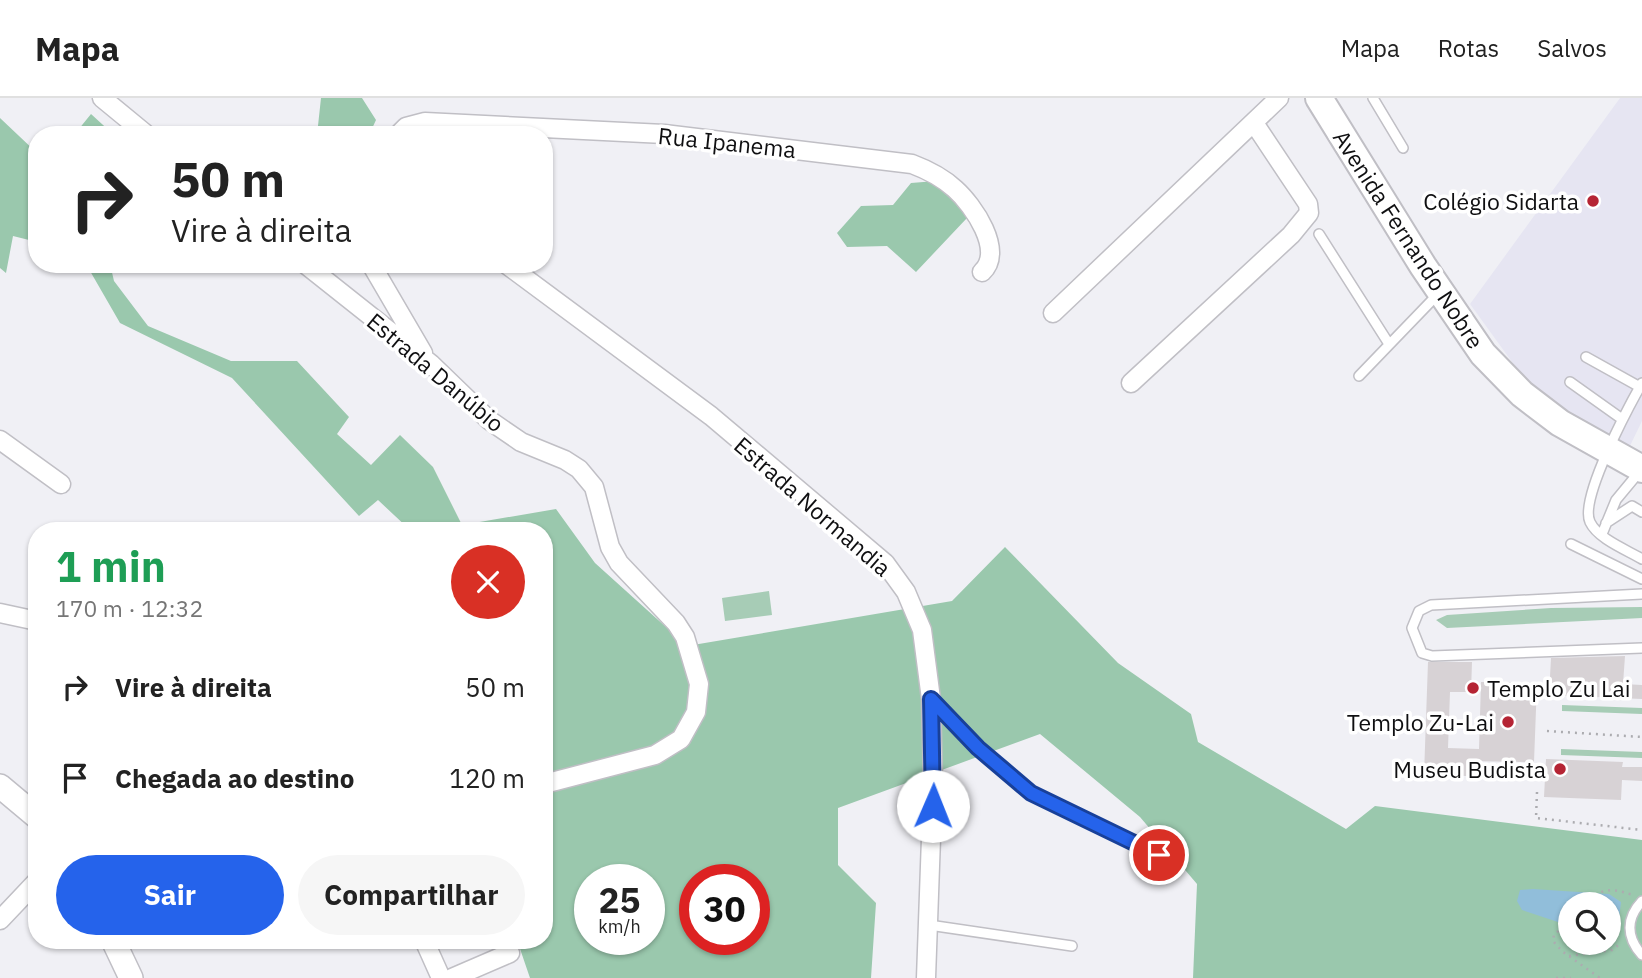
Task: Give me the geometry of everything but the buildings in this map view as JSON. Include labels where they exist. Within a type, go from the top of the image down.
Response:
[{"type":"main road","name":"Avenida Fernando Nobre","points":[[1319,98],[1440,291],[1483,354],[1522,394],[1560,423],[1642,469]]},
{"type":"street","points":[[102,98],[136,126]]},
{"type":"street","points":[[1053,313],[1279,98]]},
{"type":"street","name":"Rua Ipanema","points":[[410,126],[425,122],[507,126]]},
{"type":"street","points":[[1131,383],[1291,235],[1309,214],[1308,204],[1254,123]]},
{"type":"street","name":"Rua Ipanema","points":[[553,128],[650,133],[912,163],[933,172],[969,204],[990,248],[986,268],[982,272]]},
{"type":"street","name":"Estrada Danúbio","points":[[316,273],[430,364],[489,420],[521,442],[565,460],[579,469],[594,487],[610,547],[619,563],[676,623],[692,654],[699,684],[696,712],[681,739],[654,755],[553,782]]},
{"type":"street","points":[[376,273],[430,364]]},
{"type":"street","name":"Estrada Normandia","points":[[518,273],[710,416],[885,563],[906,592],[922,630],[931,699],[933,782],[926,978]]},
{"type":"street","points":[[0,440],[61,484]]},
{"type":"street","points":[[0,613],[28,619]]},
{"type":"street","points":[[0,786],[28,809]]},
{"type":"street","points":[[0,920],[28,890]]},
{"type":"street","points":[[117,949],[131,978]]},
{"type":"street","points":[[428,949],[441,978]]},
{"type":"street","points":[[452,978],[510,953]]},
{"type":"lane","points":[[1373,98],[1403,148]]},
{"type":"lane","points":[[1319,234],[1389,344]]},
{"type":"lane","points":[[1359,376],[1440,291]]},
{"type":"lane","points":[[1586,357],[1641,385],[1622,419],[1594,488],[1588,513],[1590,523],[1602,534],[1642,559]]},
{"type":"lane","points":[[1570,382],[1622,419]]},
{"type":"lane","points":[[1602,534],[1616,500],[1642,469]]},
{"type":"lane","points":[[1606,523],[1632,506],[1642,512]]},
{"type":"lane","points":[[1571,544],[1642,579]]},
{"type":"lane","points":[[1642,594],[1431,605],[1419,611],[1412,628],[1422,653],[1432,656],[1642,648]]},
{"type":"lane","points":[[931,699],[978,748],[1031,793],[1159,855]]},
{"type":"lane","points":[[1637,900],[1629,924],[1631,939],[1642,955]]},
{"type":"lane","points":[[929,925],[1072,946]]},
{"type":"path","points":[[1547,731],[1642,737]]},
{"type":"path","points":[[1537,792],[1536,818],[1642,830]]},
{"type":"path","points":[[1596,892],[1615,889],[1637,900],[1642,892]]},
{"type":"path","points":[[1558,931],[1554,934],[1553,941],[1558,946]]},
{"type":"path","points":[[1569,956],[1612,950],[1620,947],[1622,939]]},
{"type":"path","points":[[1569,956],[1600,978]]},
{"type":"path","points":[[1556,978],[1571,978]]},
{"type":"shaded area","name":"Colégio Sidarta","points":[[1620,98],[1642,98],[1642,421],[1627,452],[1536,395],[1470,304]]},
{"type":"green space","points":[[321,98],[362,98],[376,120],[373,126],[318,126]]},
{"type":"green space","points":[[91,114],[104,126],[81,126]]},
{"type":"green space","points":[[0,118],[28,144],[28,240],[13,236],[6,273],[0,268]]},
{"type":"green space","points":[[936,181],[965,198],[967,218],[916,272],[887,246],[847,247],[837,233],[861,206],[893,205],[911,183]]},
{"type":"green space","points":[[91,273],[112,273],[114,281],[148,326],[231,361],[297,361],[349,417],[337,434],[371,465],[400,435],[433,467],[460,522],[401,522],[378,500],[359,516],[232,378],[120,323]]},
{"type":"green space","points":[[556,509],[595,563],[687,646],[952,601],[1005,547],[1118,663],[1191,714],[1198,742],[1346,829],[1375,806],[1642,840],[1642,978],[1193,978],[1197,884],[1140,817],[1040,734],[838,808],[838,865],[876,903],[871,978],[530,978],[520,949],[553,949],[553,522],[480,522]]},
{"type":"green space","points":[[769,591],[772,615],[725,621],[722,598]]},
{"type":"green space","points":[[1642,607],[1642,618],[1447,628],[1436,620],[1447,615],[1551,608]]},
{"type":"green space","points":[[1562,705],[1642,708],[1642,714],[1562,711]]},
{"type":"green space","points":[[1561,749],[1642,752],[1642,758],[1561,755]]},
{"type":"water","points":[[1520,890],[1579,892],[1558,892],[1558,922],[1522,910],[1517,901]]},
{"type":"place","name":"Colégio Sidarta","points":[[1593,201]]},
{"type":"place","name":"Templo Zu Lai","points":[[1473,688]]},
{"type":"place","name":"Templo Zu-Lai","points":[[1508,722]]},
{"type":"place","name":"Museu Budista","points":[[1560,769]]},
{"type":"route","points":[[933,806],[931,699],[978,748],[1010,778],[1031,793],[1159,855]]}]
